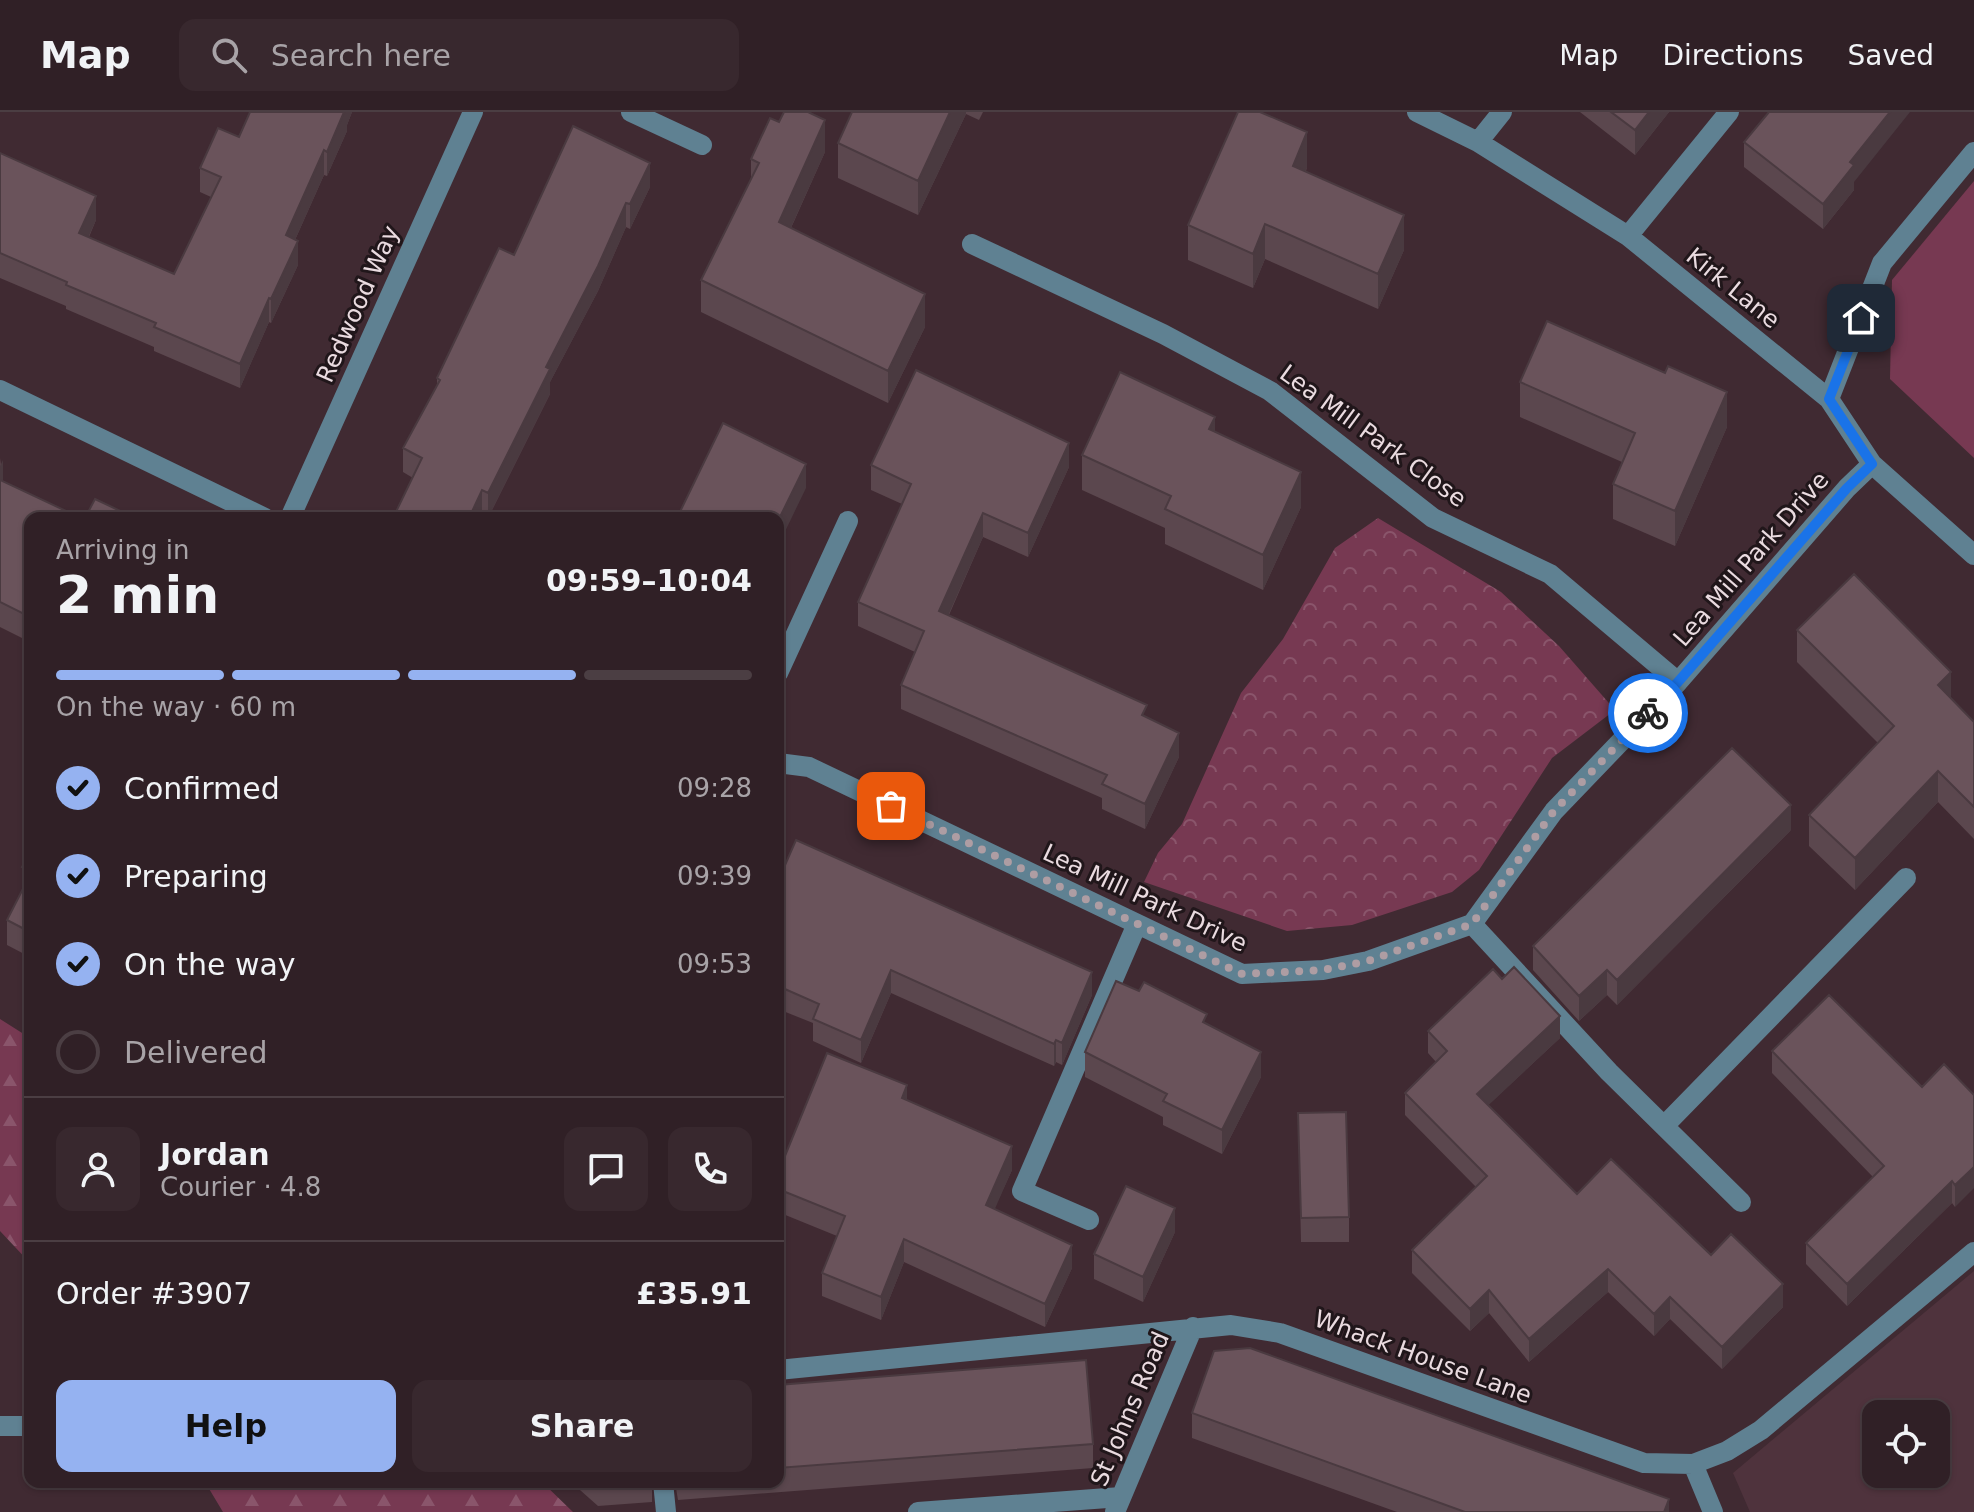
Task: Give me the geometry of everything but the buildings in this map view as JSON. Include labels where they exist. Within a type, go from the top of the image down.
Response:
[{"type":"street","name":"Redwood Way","points":[[293,512],[473,112]]},
{"type":"street","points":[[631,112],[702,145]]},
{"type":"street","name":"Kirk Lane","points":[[1417,112],[1478,142],[1628,236],[1829,399],[1872,464],[1974,555]]},
{"type":"street","points":[[1478,142],[1502,112]]},
{"type":"street","points":[[1628,236],[1729,112]]},
{"type":"street","points":[[1829,399],[1882,263],[1974,152]]},
{"type":"street","name":"Lea Mill Park Close","points":[[972,244],[1163,334],[1270,391],[1433,518],[1550,574],[1678,682]]},
{"type":"street","points":[[0,390],[253,512]]},
{"type":"street","name":"Lea Mill Park Drive","points":[[784,764],[809,767],[1242,974],[1323,970],[1368,961],[1472,924],[1554,811],[1678,682],[1847,488],[1872,464]]},
{"type":"street","points":[[784,660],[848,521]]},
{"type":"street","points":[[1664,1126],[1906,878]]},
{"type":"street","points":[[1089,1220],[1022,1191],[1137,924]]},
{"type":"street","points":[[1472,924],[1609,1072],[1741,1202]]},
{"type":"street","name":"Whack House Lane","points":[[784,1369],[1231,1325],[1280,1333],[1644,1463],[1693,1464],[1727,1451],[1761,1430],[1974,1252]]},
{"type":"street","name":"St Johns Road","points":[[1118,1505],[1193,1327]]},
{"type":"street","points":[[0,1426],[24,1426]]},
{"type":"street","points":[[1693,1464],[1713,1512]]},
{"type":"street","points":[[664,1488],[666,1512]]},
{"type":"street","points":[[918,1512],[1118,1505]]},
{"type":"shaded area","points":[[1974,1271],[1974,1512],[1750,1512],[1733,1473]]},
{"type":"green space","points":[[1974,181],[1974,458],[1890,379],[1892,280]]},
{"type":"green space","points":[[1378,518],[1501,592],[1559,646],[1615,710],[1552,758],[1479,870],[1452,892],[1352,925],[1287,931],[1144,882],[1158,853],[1182,824],[1241,693],[1283,639],[1335,548]]},
{"type":"green space","points":[[0,1019],[24,1034],[24,1257],[0,1231]]},
{"type":"green space","points":[[209,1488],[548,1488],[573,1512],[223,1512]]},
{"type":"way so far","points":[[891,806],[1242,974],[1323,970],[1368,961],[1472,924],[1554,811],[1648,713]]},
{"type":"route","points":[[1648,713],[1847,488],[1872,464],[1829,399],[1861,318]]}]
